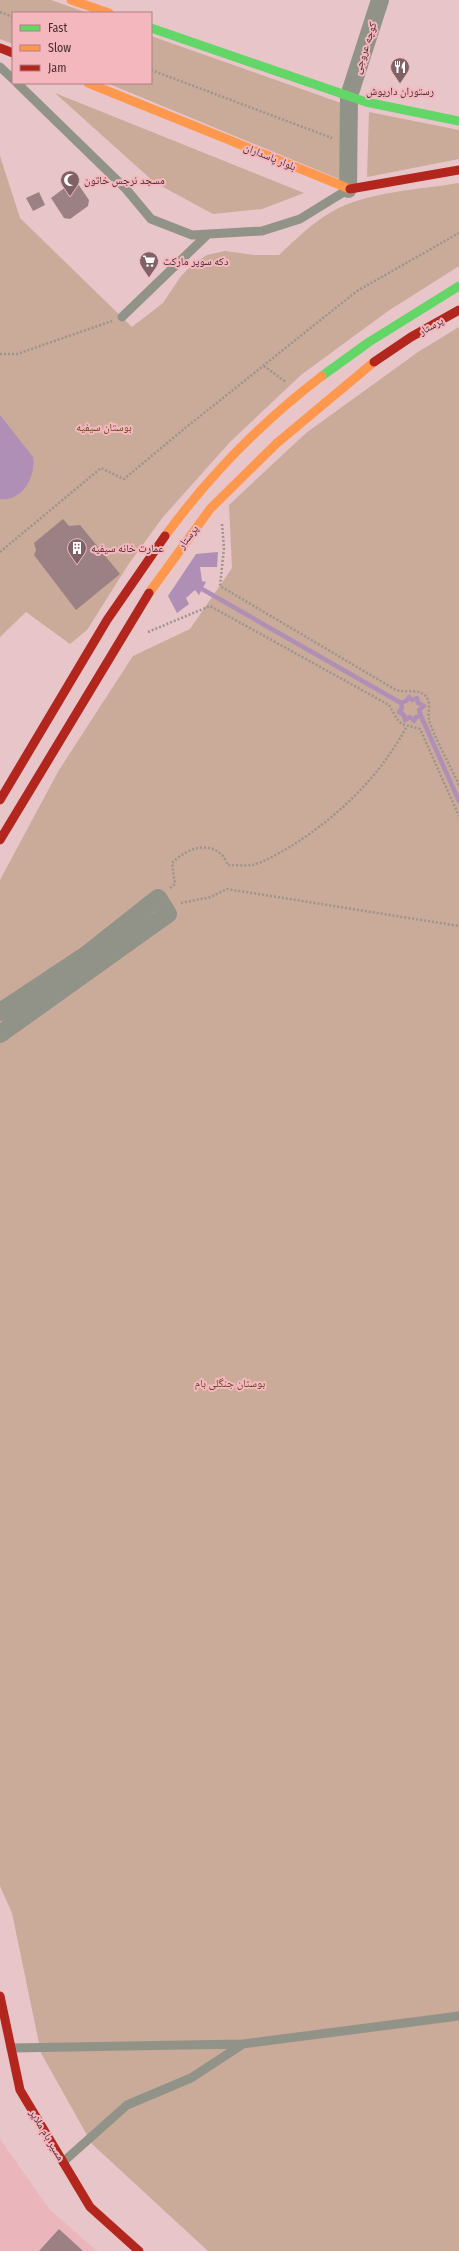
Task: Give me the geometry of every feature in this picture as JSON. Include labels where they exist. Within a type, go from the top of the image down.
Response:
[{"type":"main road","points":[[71,0],[105,12]]},
{"type":"main road","points":[[152,28],[366,102],[459,121]]},
{"type":"main road","points":[[0,48],[12,53]]},
{"type":"main road","name":"بلوار پاسداران","points":[[90,84],[348,189]]},
{"type":"main road","points":[[348,189],[459,170]]},
{"type":"main road","name":"پرستار","points":[[0,800],[91,648],[174,525],[235,453],[301,393],[401,320],[459,286]]},
{"type":"main road","name":"پرستار","points":[[0,840],[94,682],[126,633],[157,581],[210,508],[277,443],[367,367],[411,337],[459,310]]},
{"type":"main road","name":"مسیر بام ملایر","points":[[0,1996],[20,2090],[90,2207],[139,2251]]},
{"type":"street","name":"کوچه عروجی","points":[[348,189],[349,96],[380,0]]},
{"type":"street","points":[[0,1012],[86,955],[158,898],[168,914],[0,1034]]},
{"type":"lane","points":[[0,67],[12,78]]},
{"type":"lane","points":[[18,84],[126,189],[151,218],[192,235],[262,231],[300,219],[348,189]]},
{"type":"lane","points":[[122,318],[207,234]]},
{"type":"lane","points":[[11,2048],[243,2044],[459,2016]]},
{"type":"lane","points":[[63,2162],[127,2105],[192,2078],[243,2044]]},
{"type":"path","points":[[0,12],[12,17]]},
{"type":"path","points":[[152,70],[321,135],[349,142]]},
{"type":"path","points":[[0,552],[101,468],[124,479],[357,291],[459,233]]},
{"type":"path","points":[[0,354],[17,354],[122,318]]},
{"type":"path","points":[[264,366],[301,393]]},
{"type":"path","points":[[210,508],[221,520],[222,527],[224,548],[220,586],[396,690],[406,693],[419,692],[424,694],[430,706],[430,720],[459,785]]},
{"type":"path","points":[[126,633],[146,633],[210,606],[389,705],[397,719],[407,726],[420,729],[459,816]]},
{"type":"path","points":[[158,898],[175,884],[172,863],[182,853],[193,848],[208,848],[221,854],[228,865],[252,865],[283,851],[312,832],[335,815],[359,793],[395,748],[407,726]]},
{"type":"path","points":[[168,914],[182,901],[201,900],[227,888],[459,926]]},
{"type":"shaded area","points":[[0,415],[33,457],[32,472],[26,486],[21,492],[8,499],[0,499]]},
{"type":"shaded area","points":[[218,552],[217,567],[200,567],[202,581],[206,582],[199,595],[195,590],[186,598],[189,604],[177,613],[168,596],[196,554]]},
{"type":"shaded area","points":[[0,2139],[50,2210],[97,2251],[0,2251]]},
{"type":"green space","points":[[0,0],[51,0],[85,12],[12,12],[12,44],[0,39]]},
{"type":"green space","points":[[152,36],[341,103],[339,179],[109,84],[152,84]]},
{"type":"green space","points":[[55,93],[304,193],[262,209],[213,214],[154,182]]},
{"type":"green space","points":[[369,112],[459,130],[459,159],[367,177]]},
{"type":"green space","name":"بوستان سیفیه","points":[[0,156],[20,218],[132,327],[163,303],[181,276],[193,264],[207,255],[225,251],[254,255],[279,255],[318,220],[347,204],[394,192],[459,183],[459,266],[388,311],[301,375],[230,442],[163,517],[128,565],[87,630],[70,644],[26,612],[0,637]]},
{"type":"green space","name":"بوستان جنگلی بام","points":[[459,327],[459,2251],[208,2251],[92,2144],[41,2053],[12,1913],[0,1886],[0,880],[59,770],[133,656],[190,629],[232,568],[229,505],[306,433],[418,352]]},
{"type":"building","points":[[71,183],[78,184],[89,200],[88,206],[70,219],[64,218],[51,198]]},
{"type":"building","points":[[39,192],[45,205],[33,211],[26,198]]},
{"type":"building","name":"عمارت خانه سیفیه","points":[[63,519],[69,526],[80,525],[120,574],[76,610],[34,555],[36,550],[34,543]]},
{"type":"building","points":[[59,2229],[83,2251],[39,2251]]},
{"type":"waterway","points":[[202,589],[401,703],[402,708],[399,712],[404,715],[405,720],[410,717],[414,721],[416,717],[421,716],[419,710],[424,706],[418,703],[417,698],[412,700],[409,697],[406,701],[401,703]]},
{"type":"waterway","points":[[421,716],[459,801]]},
{"type":"traffic: fast","points":[[152,28],[366,102],[459,121]]},
{"type":"traffic: fast","points":[[322,376],[369,342],[459,286]]},
{"type":"traffic: slow","points":[[71,0],[106,12]]},
{"type":"traffic: slow","points":[[90,84],[350,189]]},
{"type":"traffic: slow","points":[[149,593],[210,509],[277,443],[374,362]]},
{"type":"traffic: slow","points":[[165,536],[200,492],[238,450],[300,393],[322,376]]},
{"type":"traffic: jam","points":[[0,48],[12,53]]},
{"type":"traffic: jam","points":[[350,189],[459,170]]},
{"type":"traffic: jam","points":[[374,362],[411,337],[459,310]]},
{"type":"traffic: jam","points":[[0,800],[107,620],[165,536]]},
{"type":"traffic: jam","points":[[0,840],[149,593]]},
{"type":"traffic: jam","points":[[0,1996],[20,2090],[90,2207],[139,2251]]},
{"type":"place","name":"رستوران داریوش","points":[[400,84]]},
{"type":"place","name":"مسجد نرجس خاتون","points":[[70,197]]},
{"type":"place","name":"دکه سوپر مارکت","points":[[149,278]]},
{"type":"place","name":"عمارت خانه سیفیه","points":[[77,565]]}]
